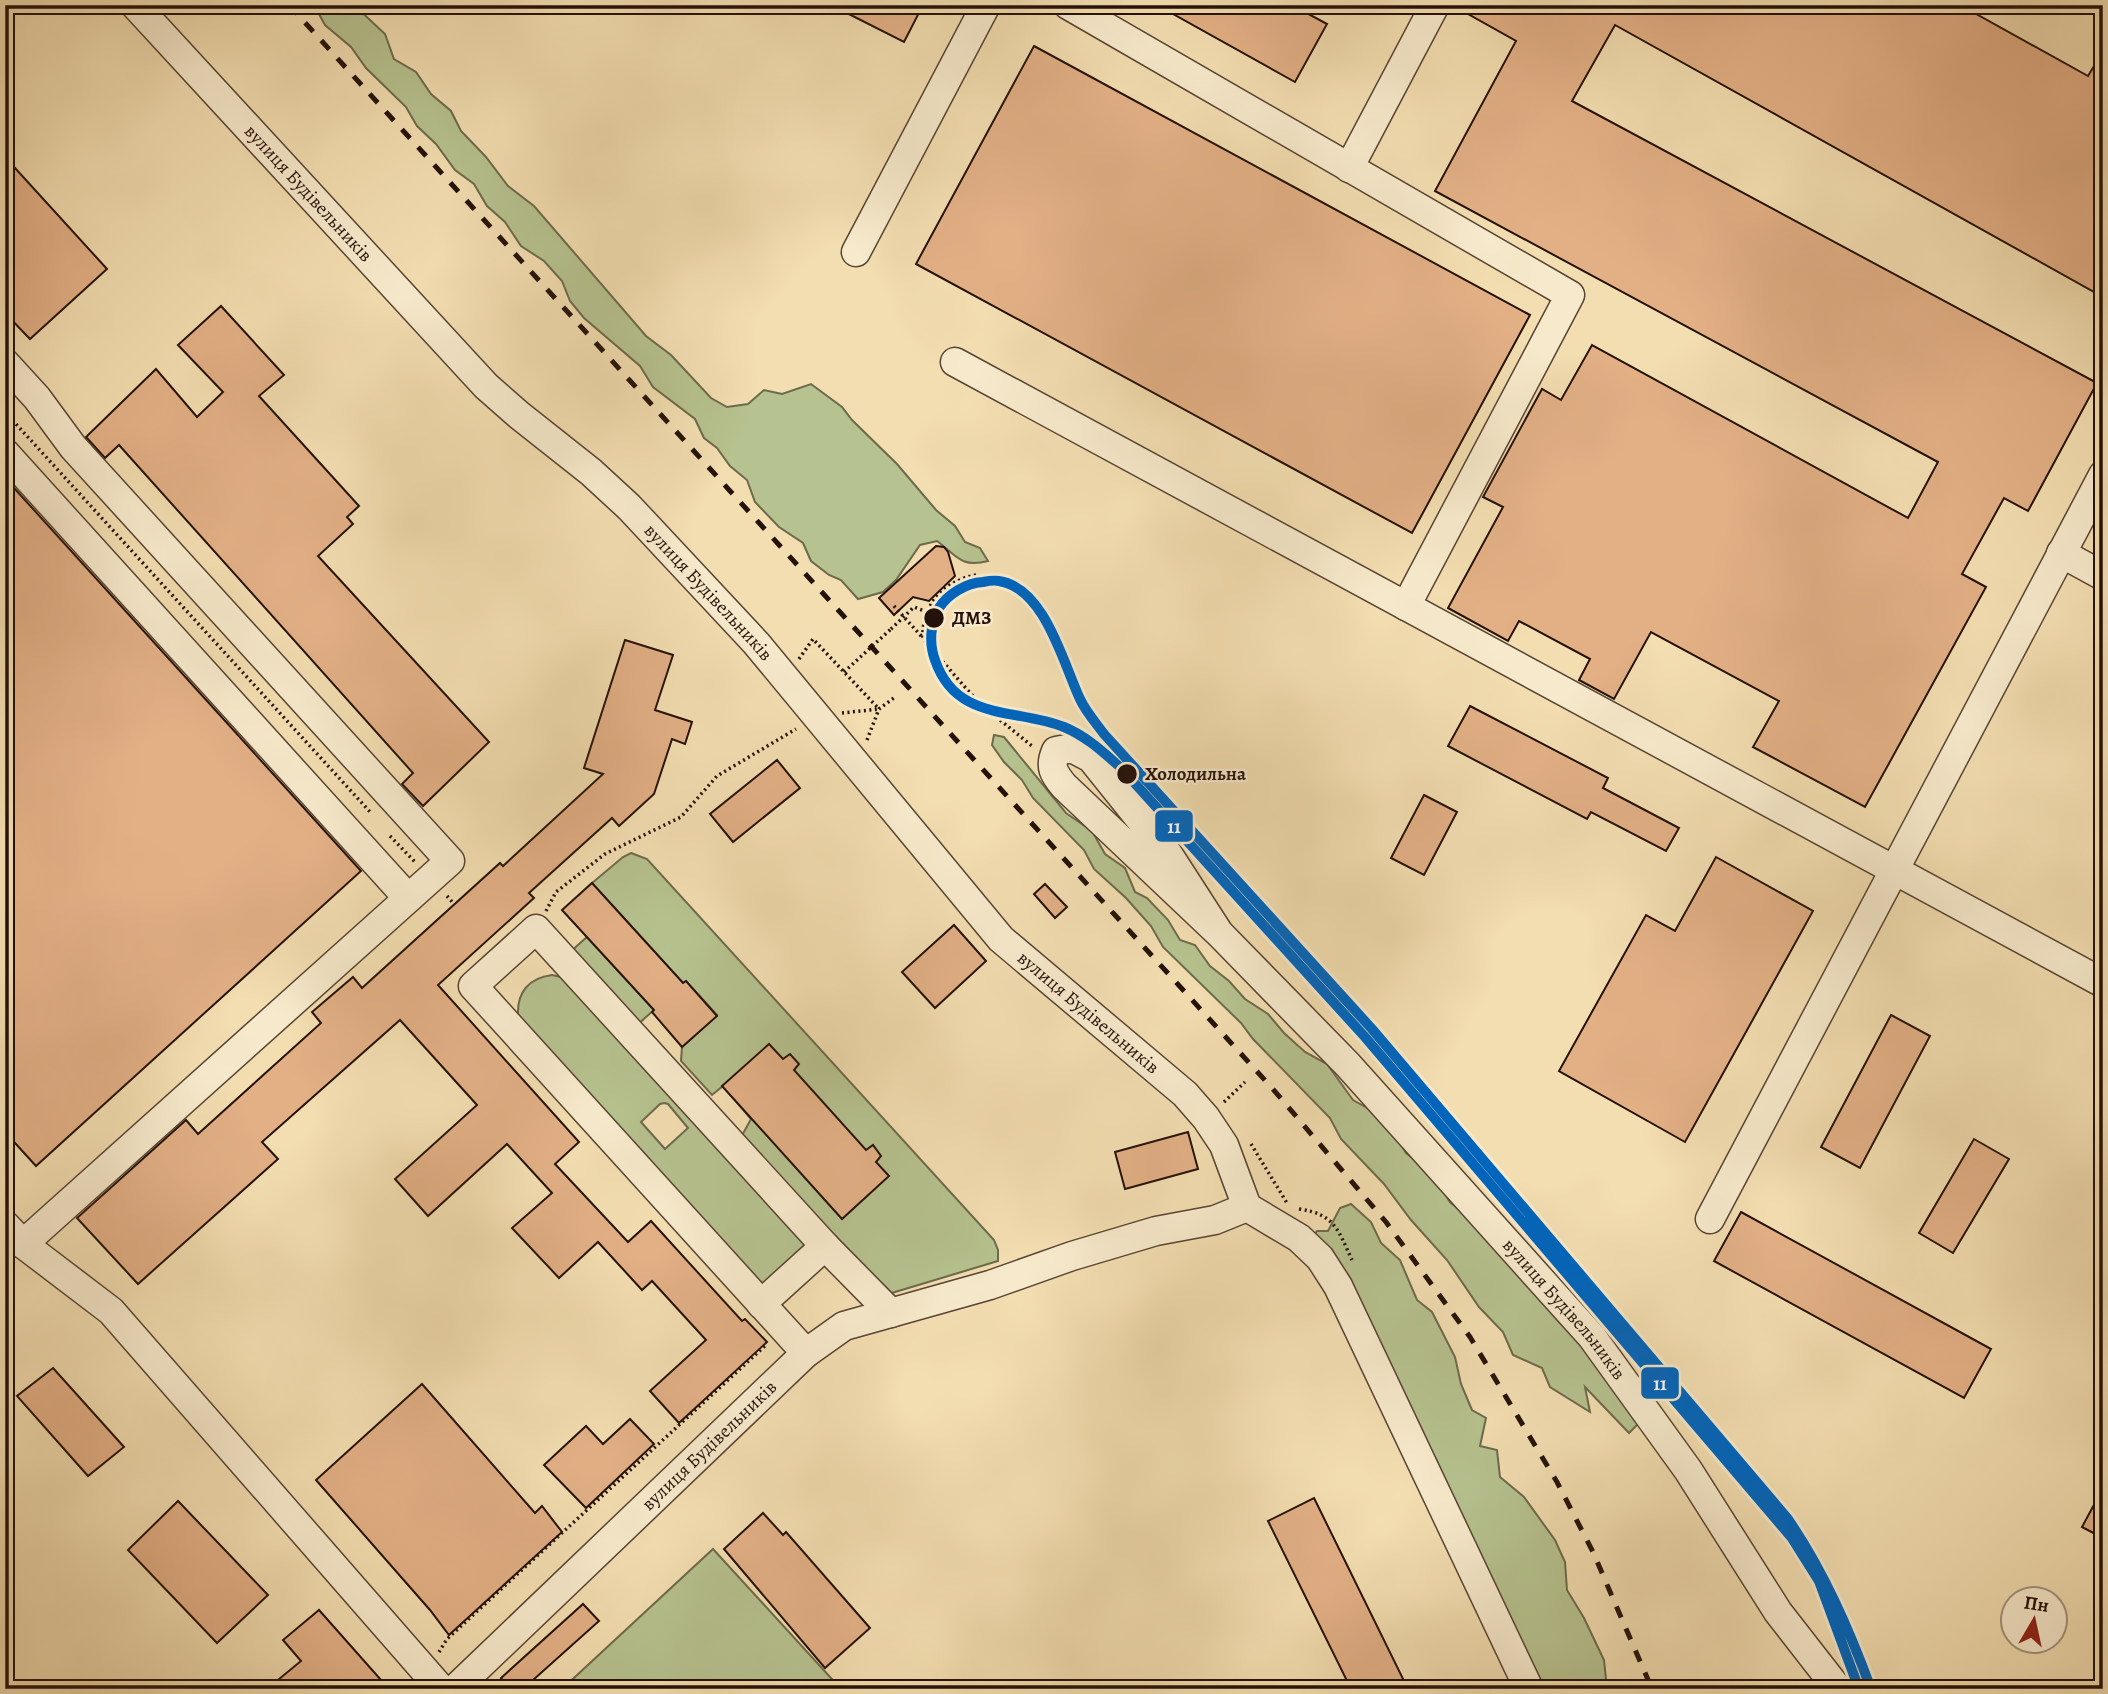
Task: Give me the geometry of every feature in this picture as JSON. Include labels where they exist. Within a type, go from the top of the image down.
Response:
[{"type":"street","name":"вулиця Будівельників","points":[[135,5],[486,386],[592,472],[629,507],[756,643],[1001,939],[1185,1094],[1206,1118],[1224,1145],[1246,1203],[1215,1220],[1156,1231],[1072,1256],[990,1286],[844,1326],[806,1353],[455,1689]]},
{"type":"street","points":[[856,252],[986,5]]},
{"type":"street","points":[[1068,5],[1570,295],[1406,606]]},
{"type":"street","points":[[1349,168],[1435,5]]},
{"type":"street","points":[[955,362],[2103,983]]},
{"type":"street","points":[[5,363],[312,730],[450,861],[14,1234],[111,1311],[434,1680]]},
{"type":"street","points":[[5,453],[408,898]]},
{"type":"street","points":[[1710,1219],[2103,475]]},
{"type":"street","points":[[2061,553],[2103,576]]},
{"type":"street","name":"вулиця Будівельників","points":[[1219,933],[1168,854],[1091,758],[1072,748],[1056,751],[1052,762],[1053,773],[1064,786],[1219,933],[1348,1065],[1592,1337],[1688,1470],[1779,1612],[1838,1689]]},
{"type":"street","points":[[806,1353],[473,986],[536,929],[825,1246],[891,1313]]},
{"type":"street","points":[[1246,1203],[1299,1238],[1320,1258],[1338,1286],[1529,1689]]},
{"type":"street","points":[[761,1304],[825,1246]]},
{"type":"path","points":[[5,412],[312,730],[372,814]]},
{"type":"path","points":[[923,639],[922,628],[933,600],[964,577],[976,575]]},
{"type":"path","points":[[894,606],[978,702],[1052,762]]},
{"type":"path","points":[[844,672],[915,607],[927,612]]},
{"type":"path","points":[[813,639],[878,709]]},
{"type":"path","points":[[536,929],[556,892],[605,854],[681,817],[717,776],[818,717],[878,709],[895,697]]},
{"type":"path","points":[[858,765],[878,709]]},
{"type":"path","points":[[366,820],[378,809]]},
{"type":"path","points":[[385,841],[396,831]]},
{"type":"path","points":[[1224,1101],[1245,1082]]},
{"type":"path","points":[[1246,1137],[1290,1207],[1246,1203]]},
{"type":"path","points":[[434,1680],[447,1639],[776,1336],[786,1332]]},
{"type":"green space","points":[[314,5],[354,5],[385,34],[394,59],[416,72],[431,94],[451,111],[461,131],[486,157],[508,186],[534,206],[646,336],[671,355],[711,398],[727,407],[748,404],[764,390],[782,394],[811,384],[842,407],[897,464],[936,510],[955,526],[965,542],[980,548],[988,561],[965,562],[937,541],[920,545],[896,580],[883,592],[858,599],[841,580],[829,575],[811,561],[803,543],[779,527],[755,502],[747,480],[704,438],[695,419],[653,387],[640,366],[584,318],[570,301],[562,281],[544,261],[521,246],[505,222],[487,206],[474,184],[455,170],[436,144],[417,126],[406,107],[366,68],[351,47],[325,25]]},
{"type":"green space","points":[[994,735],[1004,737],[1066,813],[1092,831],[1105,854],[1125,868],[1135,892],[1147,898],[1168,920],[1180,940],[1195,945],[1210,966],[1229,981],[1245,999],[1268,1014],[1305,1052],[1327,1064],[1353,1100],[1392,1128],[1406,1153],[1432,1173],[1450,1202],[1473,1221],[1560,1323],[1586,1346],[1639,1423],[1629,1433],[1585,1387],[1590,1412],[1550,1387],[1542,1368],[1513,1355],[1503,1332],[1479,1307],[1447,1260],[1411,1220],[1384,1184],[1341,1139],[1330,1118],[1253,1039],[1241,1023],[1163,947],[1151,926],[1126,898],[1094,869],[1084,850],[1033,798],[1022,780],[1004,762],[992,745]]},
{"type":"green space","points":[[631,853],[647,859],[994,1240],[998,1261],[885,1295],[740,1139],[751,1119],[723,1086],[712,1095],[681,1061],[682,1047],[717,1015],[686,981],[683,983],[592,883]]},
{"type":"green space","points":[[587,937],[654,1010],[637,1025],[570,952]]},
{"type":"green space","points":[[544,977],[561,977],[808,1243],[763,1287],[518,1015],[520,999],[526,987]],"holes":[[[660,1104],[668,1104],[688,1128],[665,1149],[641,1122]]]},
{"type":"green space","points":[[1351,1204],[1371,1222],[1381,1243],[1400,1260],[1417,1300],[1432,1312],[1455,1357],[1461,1384],[1472,1410],[1486,1418],[1480,1446],[1497,1450],[1500,1477],[1524,1497],[1555,1540],[1565,1562],[1567,1590],[1604,1660],[1607,1689],[1535,1689],[1436,1459],[1416,1434],[1312,1238],[1317,1231],[1328,1231],[1340,1208]]},
{"type":"green space","points":[[713,1549],[841,1689],[562,1689]]},
{"type":"building","points":[[831,5],[923,5],[904,42]]},
{"type":"building","points":[[1157,5],[1292,5],[1327,24],[1295,82]]},
{"type":"building","points":[[1452,5],[1960,5],[2088,76],[2103,51],[2103,297],[1615,25],[1572,101],[2097,383],[2028,511],[2004,498],[1962,574],[1986,587],[1865,807],[1753,747],[1779,701],[1651,632],[1614,699],[1579,680],[1590,659],[1519,621],[1508,641],[1448,608],[1503,507],[1483,497],[1542,389],[1561,400],[1592,345],[1908,518],[1938,462],[1435,191],[1516,41]]},
{"type":"building","points":[[1034,46],[1530,315],[1412,533],[916,264]]},
{"type":"building","points":[[5,157],[107,269],[30,339],[5,313]]},
{"type":"building","points":[[221,306],[284,375],[259,396],[359,506],[347,517],[353,524],[318,556],[489,742],[423,806],[402,784],[413,773],[119,445],[105,458],[86,437],[156,369],[197,417],[223,392],[178,345]]},
{"type":"building","points":[[5,478],[361,871],[36,1166],[5,1132]]},
{"type":"building","points":[[936,546],[944,547],[948,552],[955,576],[929,601],[913,597],[894,615],[879,598]]},
{"type":"building","points":[[625,640],[673,655],[655,710],[692,722],[685,744],[672,739],[654,794],[619,826],[612,818],[529,893],[534,898],[438,985],[579,1142],[555,1164],[628,1242],[651,1221],[742,1321],[745,1319],[767,1342],[679,1423],[650,1391],[706,1340],[652,1281],[642,1290],[598,1242],[559,1278],[512,1228],[552,1193],[507,1144],[428,1216],[395,1179],[477,1105],[400,1020],[262,1142],[278,1159],[138,1284],[77,1218],[186,1120],[198,1134],[321,1023],[312,1012],[353,977],[362,988],[500,863],[503,866],[603,774],[584,768]]},
{"type":"building","points":[[1470,706],[1608,778],[1603,788],[1679,828],[1666,851],[1591,812],[1587,819],[1448,746]]},
{"type":"building","points":[[777,760],[800,788],[733,842],[710,814]]},
{"type":"building","points":[[1424,795],[1457,812],[1424,875],[1391,858]]},
{"type":"building","points":[[1716,857],[1813,911],[1685,1142],[1559,1071],[1646,915],[1675,931]]},
{"type":"building","points":[[592,883],[683,983],[686,981],[717,1016],[682,1047],[652,1012],[654,1010],[562,910]]},
{"type":"building","points":[[1045,884],[1067,907],[1055,918],[1034,894]]},
{"type":"building","points":[[954,925],[986,961],[935,1008],[902,972]]},
{"type":"building","points":[[1891,1015],[1930,1036],[1860,1168],[1821,1147]]},
{"type":"building","points":[[769,1044],[783,1059],[790,1054],[799,1064],[794,1070],[866,1150],[873,1145],[881,1156],[876,1162],[889,1176],[842,1219],[722,1086]]},
{"type":"building","points":[[1188,1132],[1198,1169],[1125,1189],[1115,1152]]},
{"type":"building","points":[[1974,1139],[2009,1159],[1953,1253],[1919,1233]]},
{"type":"building","points":[[1741,1212],[1991,1349],[1964,1398],[1714,1261]]},
{"type":"building","points":[[53,1368],[124,1447],[88,1476],[17,1396]]},
{"type":"building","points":[[422,1384],[535,1513],[542,1506],[562,1532],[449,1635],[316,1480]]},
{"type":"building","points":[[630,1419],[654,1444],[586,1508],[544,1465],[586,1426],[603,1444]]},
{"type":"building","points":[[2103,1488],[2103,1538],[2082,1527]]},
{"type":"building","points":[[1314,1498],[1408,1689],[1351,1689],[1268,1521]]},
{"type":"building","points":[[178,1501],[268,1595],[217,1643],[128,1550]]},
{"type":"building","points":[[763,1513],[783,1535],[786,1532],[870,1628],[825,1668],[724,1549]]},
{"type":"building","points":[[583,1604],[599,1621],[523,1689],[511,1689],[501,1678]]},
{"type":"building","points":[[319,1610],[389,1689],[267,1689],[301,1661],[283,1640]]},
{"type":"railway","points":[[289,5],[1272,1088],[1386,1222],[1470,1337],[1557,1482],[1593,1552],[1652,1689]]},
{"type":"transit line","name":"11","points":[[1859,1689],[1819,1581],[1792,1538],[1365,1037],[1120,767],[1087,740],[1064,727],[989,710],[957,694],[945,680],[933,654],[931,634],[939,608],[952,594],[977,583],[999,581],[1015,587],[1029,597],[1050,629],[1082,704],[1104,734],[1372,1029],[1788,1519],[1835,1601],[1871,1689]]},
{"type":"place","name":"ДМЗ","points":[[934,618]]},
{"type":"place","name":"Холодильна","points":[[1127,774]]}]
